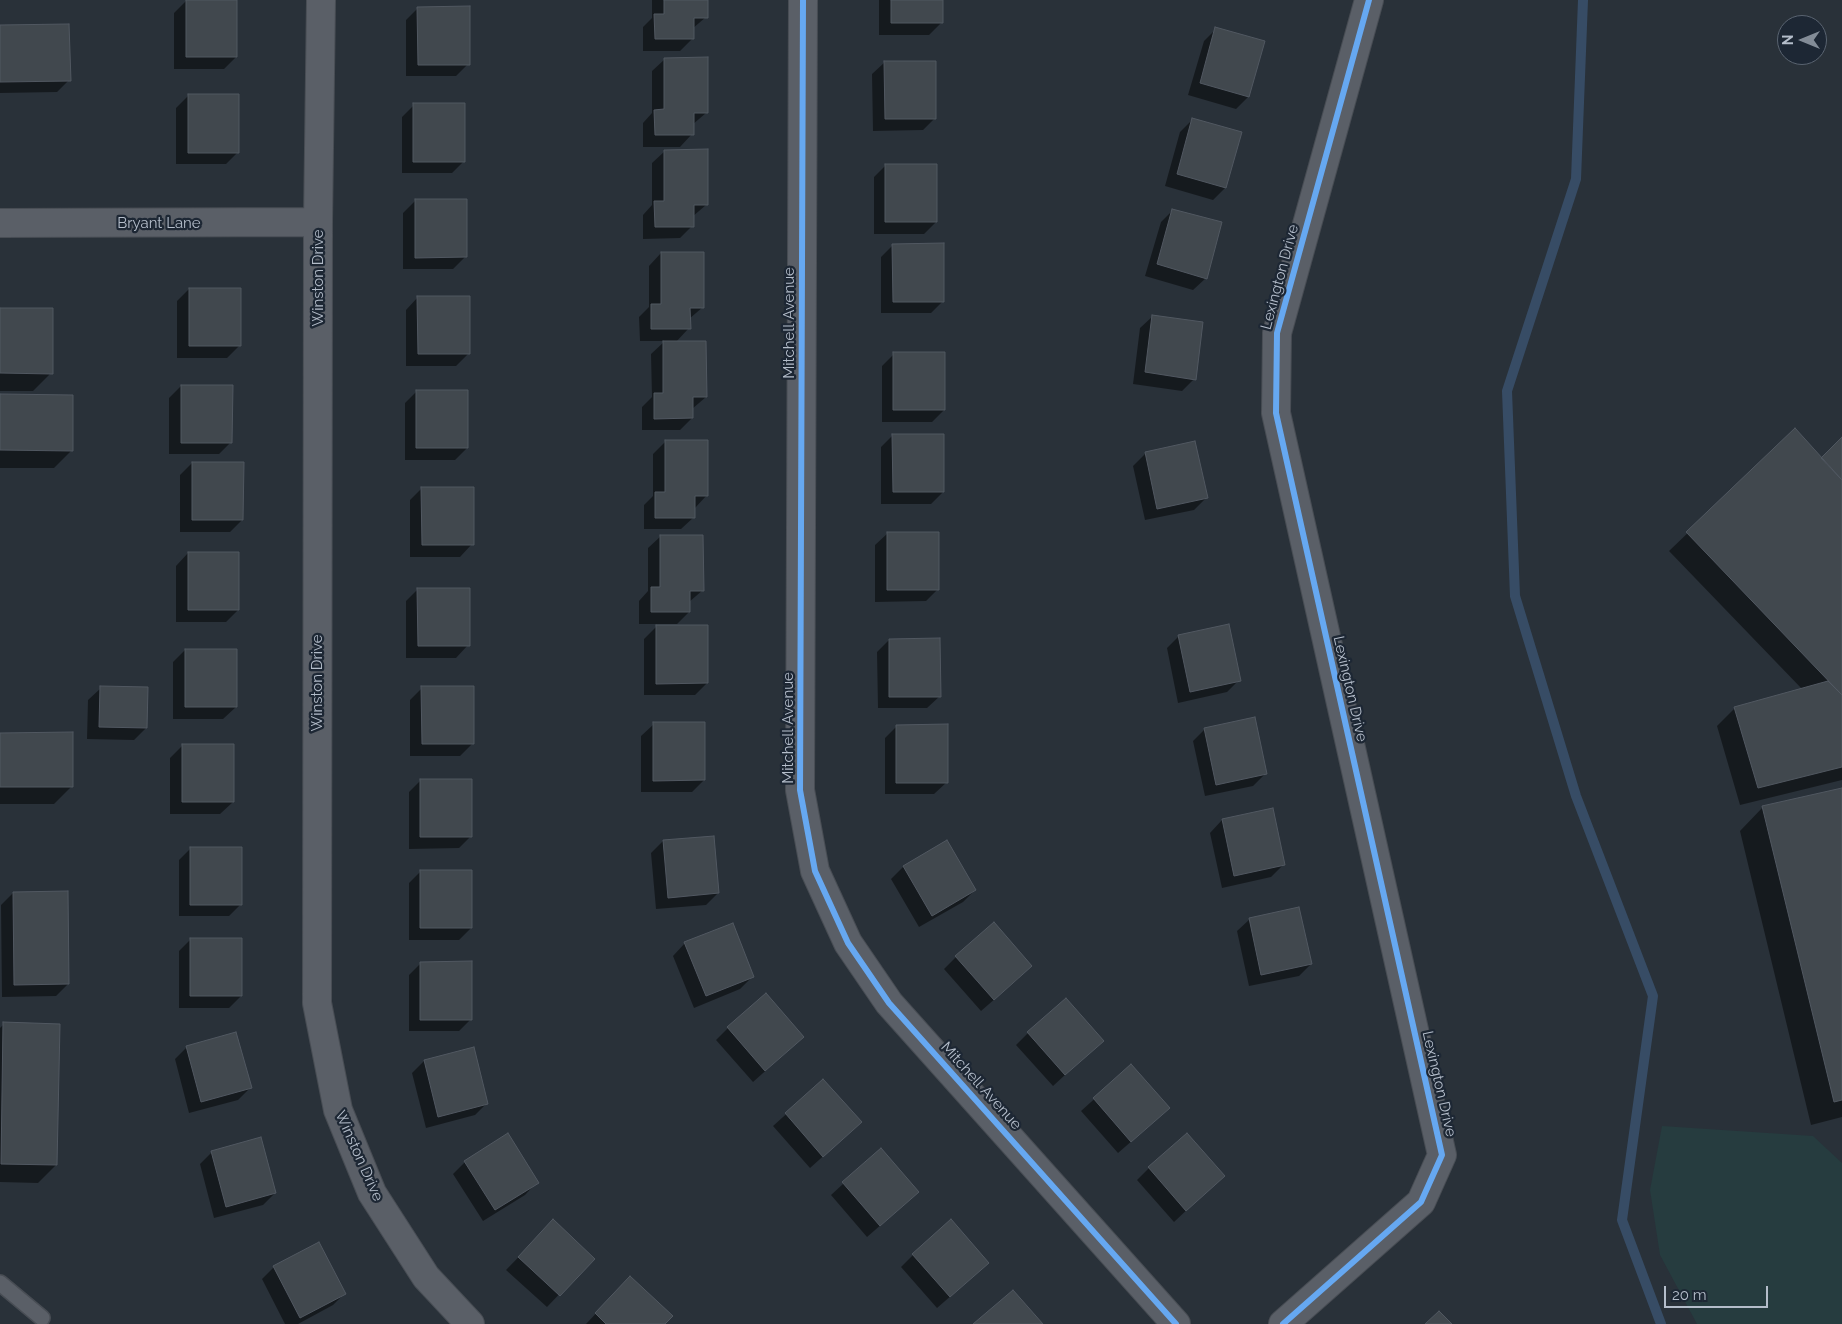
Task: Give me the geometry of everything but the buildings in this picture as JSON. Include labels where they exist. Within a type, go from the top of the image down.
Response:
[{"type":"street","name":"Winston Drive","points":[[321,0],[318,222],[317,1003],[338,1110],[372,1193],[426,1276],[470,1324]]},
{"type":"street","name":"Mitchell Avenue","points":[[802,0],[800,790],[815,871],[848,943],[889,1003],[1176,1324]]},
{"type":"street","name":"Lexington Drive","points":[[1283,1324],[1421,1202],[1442,1155],[1276,413],[1277,333],[1369,0]]},
{"type":"street","name":"Bryant Lane","points":[[0,224],[318,222]]},
{"type":"lane","points":[[0,1283],[42,1318]]},
{"type":"green space","points":[[1662,1126],[1813,1136],[1842,1163],[1842,1324],[1697,1324],[1660,1255],[1650,1190]]},
{"type":"waterway","points":[[1583,0],[1576,179],[1507,391],[1515,596],[1576,796],[1653,996],[1622,1220],[1661,1324]]},
{"type":"cycle path","points":[[803,0],[800,790],[815,871],[848,943],[889,1003],[1176,1324]]},
{"type":"cycle path","points":[[1283,1324],[1421,1202],[1442,1155],[1276,413],[1277,333],[1369,0]]}]
